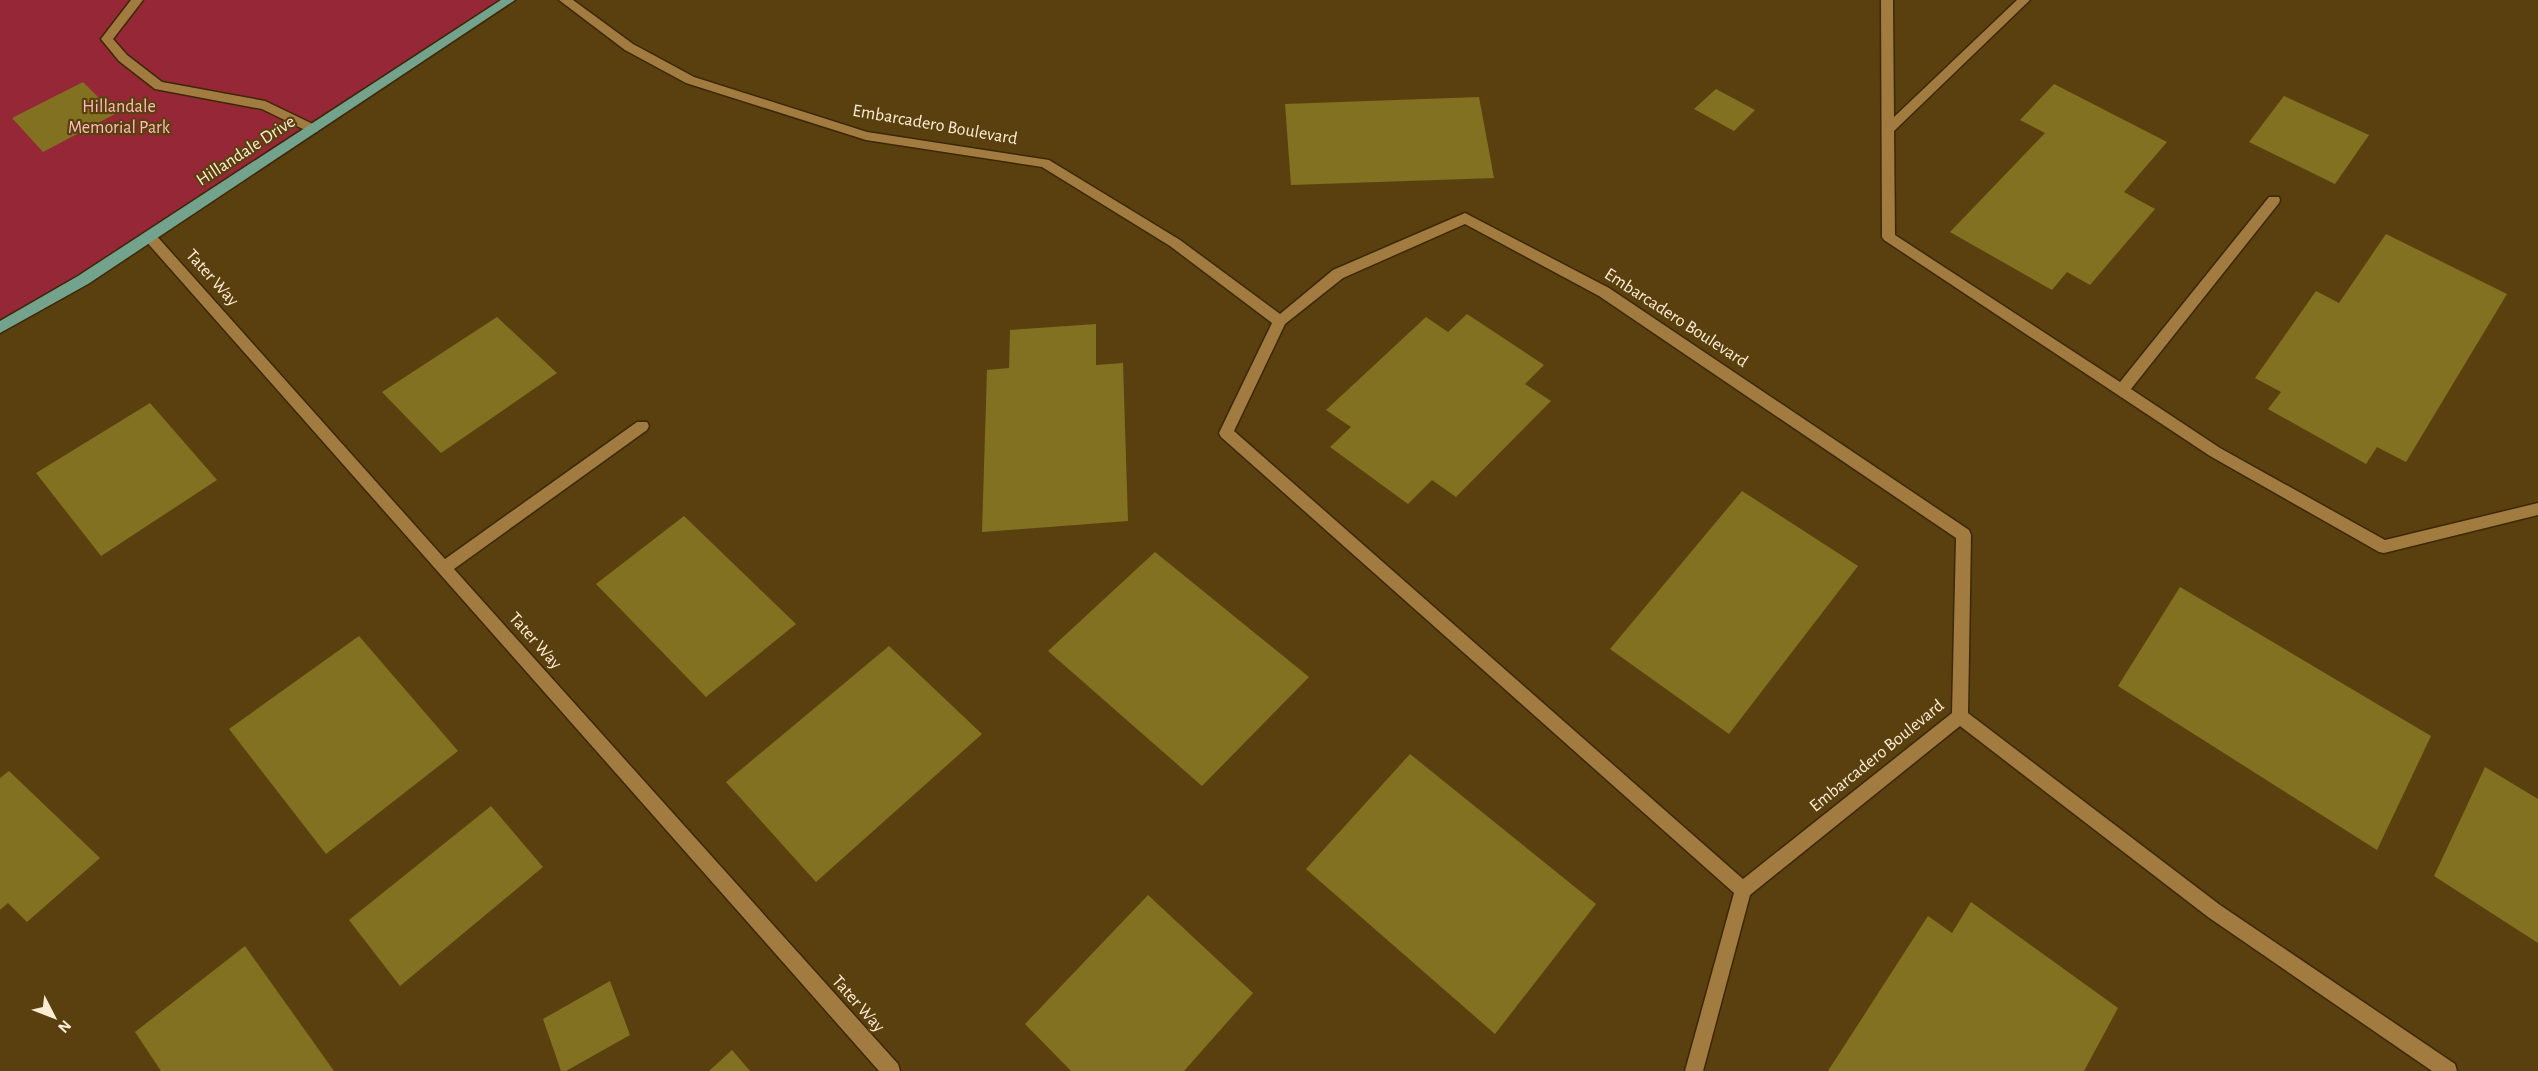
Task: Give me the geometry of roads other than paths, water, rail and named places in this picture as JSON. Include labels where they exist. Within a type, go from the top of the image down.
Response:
[{"type":"main road","name":"Hillandale Drive","points":[[0,328],[83,280],[509,0]]},
{"type":"street","points":[[137,0],[107,39],[123,58],[159,86],[265,105],[313,129]]},
{"type":"street","name":"Embarcadero Boulevard","points":[[565,0],[629,47],[690,80],[866,136],[1045,163],[1175,243],[1280,321]]},
{"type":"street","points":[[1887,0],[1888,237],[2215,452],[2384,547],[2536,506]]},
{"type":"street","points":[[1888,130],[2024,0]]},
{"type":"street","points":[[2122,390],[2274,200]]},
{"type":"street","name":"Embarcadero Boulevard","points":[[1465,218],[1604,292],[1964,535],[1960,716],[1743,890],[1226,433],[1280,321],[1338,274],[1465,218]]},
{"type":"street","name":"Tater Way","points":[[149,236],[891,1071]]},
{"type":"street","points":[[444,568],[642,426]]},
{"type":"street","points":[[1960,716],[2214,912],[2448,1071]]},
{"type":"street","points":[[1694,1071],[1743,890]]},
{"type":"park label","name":"Hillandale Memorial Park","points":[[119,117]]}]
